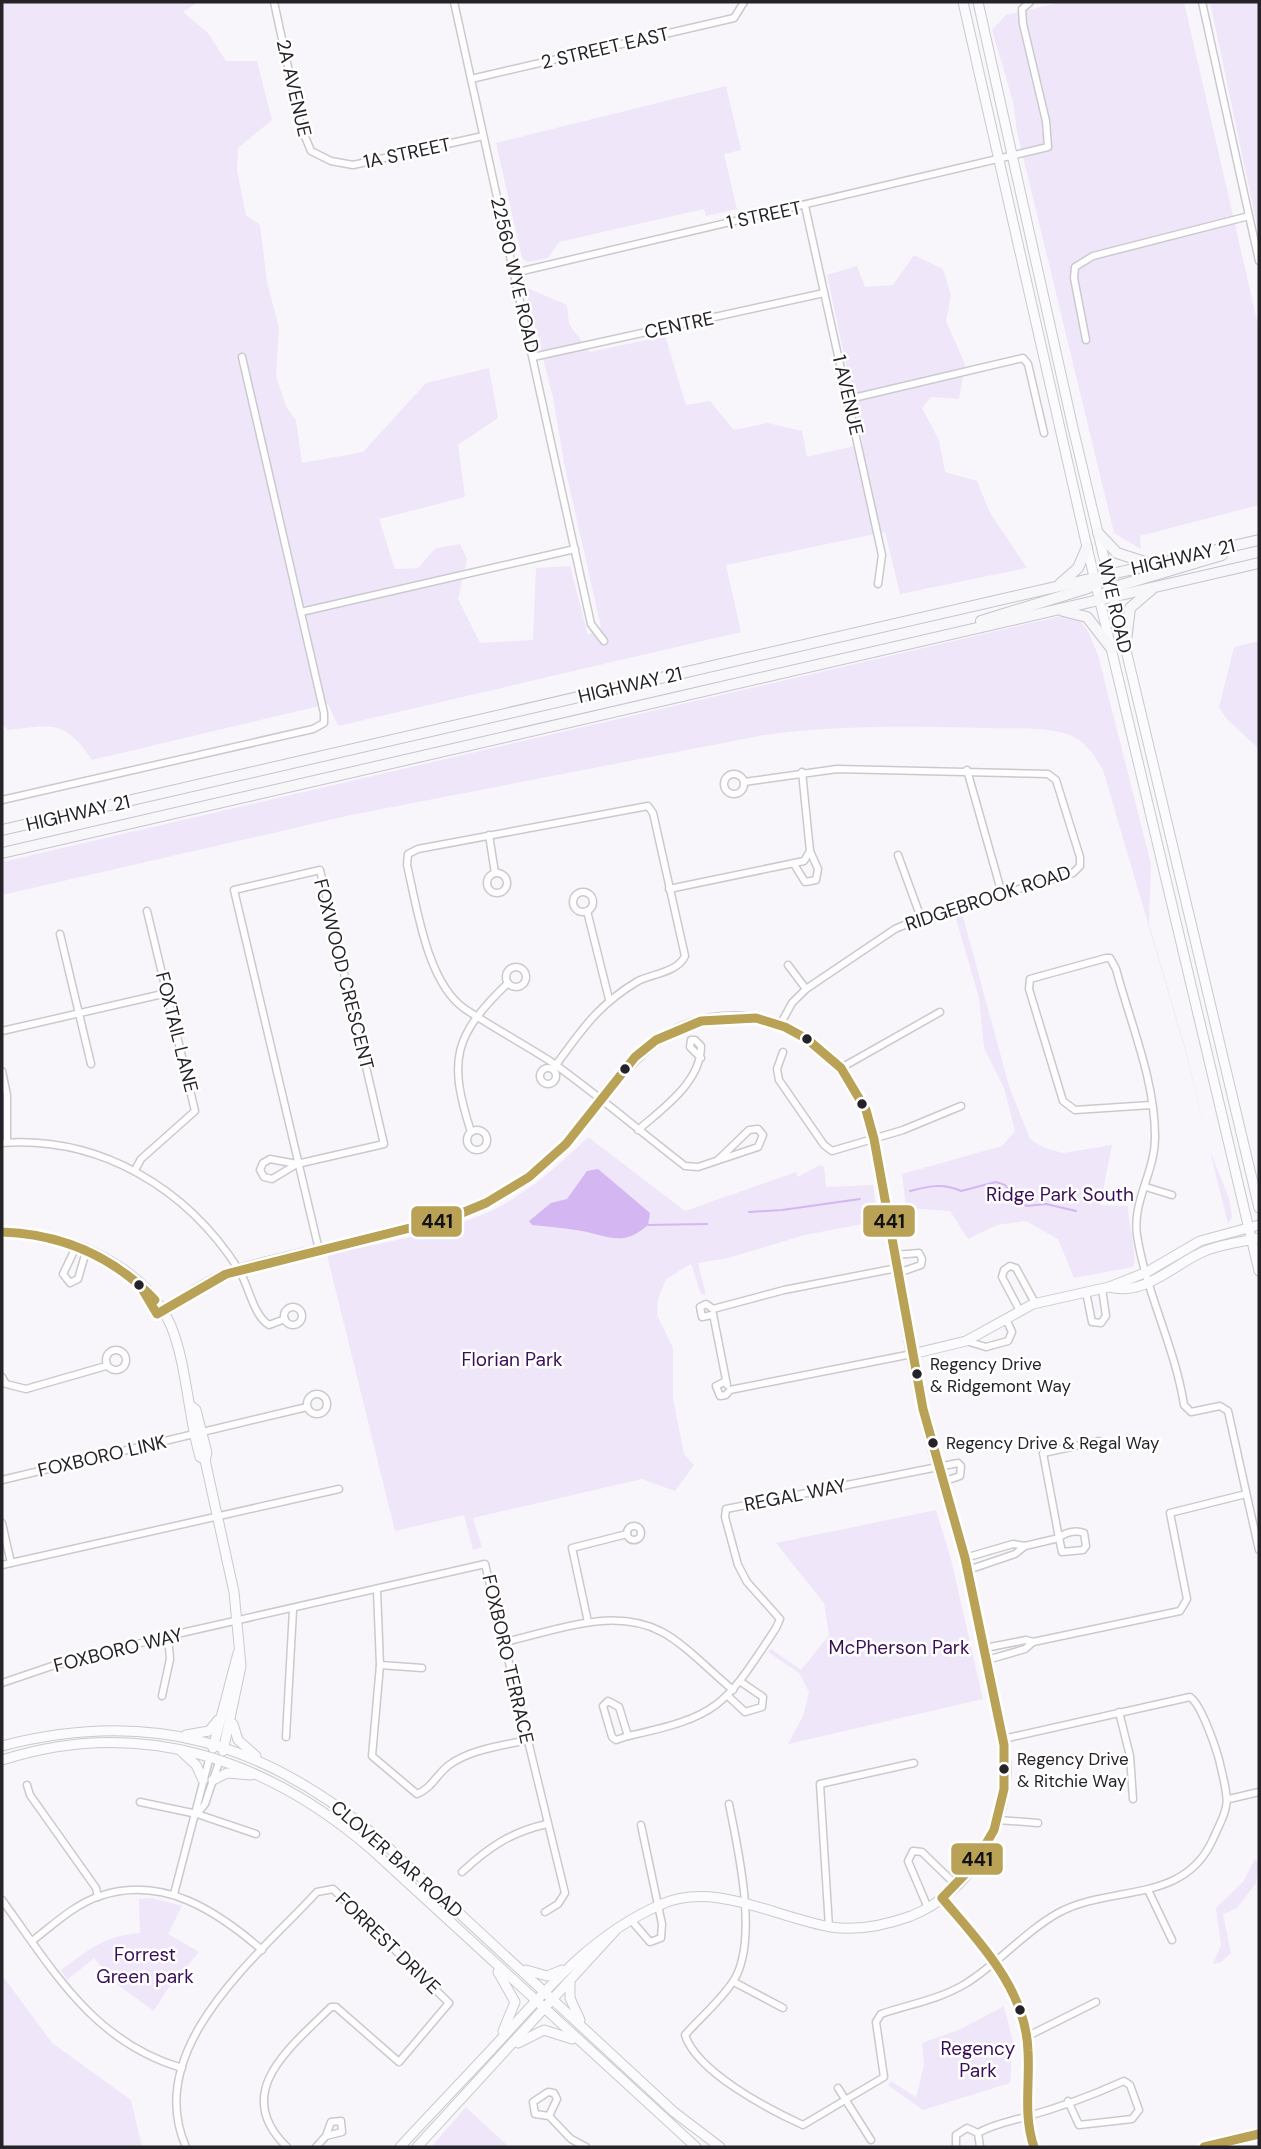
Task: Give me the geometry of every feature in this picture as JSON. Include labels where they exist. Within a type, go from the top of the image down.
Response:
[{"type":"main road","name":"WYE ROAD","points":[[963,2],[1099,599],[1249,1227],[1255,1239],[1259,1271]]},
{"type":"main road","name":"WYE ROAD","points":[[978,2],[1125,649],[1259,1208]]},
{"type":"main road","points":[[1098,533],[1117,553],[1152,565]]},
{"type":"main road","points":[[1112,592],[1231,552],[1257,540]]},
{"type":"main road","name":"HIGHWAY 21","points":[[2,830],[1057,587],[1095,581],[1108,574],[1257,540]]},
{"type":"main road","points":[[1057,587],[1075,573],[1087,547]]},
{"type":"main road","name":"HIGHWAY 21","points":[[2,853],[1055,610],[1099,599],[1112,592],[1156,586],[1259,562]]},
{"type":"main road","points":[[951,634],[976,622],[1095,581]]},
{"type":"main road","points":[[1125,649],[1125,626],[1131,606],[1156,586]]},
{"type":"main road","points":[[1055,610],[1078,612],[1087,617],[1101,631],[1111,648]]},
{"type":"main road","points":[[160,1312],[217,1278],[238,1269],[450,1218],[486,1203],[529,1177],[566,1144],[635,1057],[656,1040],[678,1028],[712,1019],[733,1018],[756,1018],[780,1025],[807,1039],[841,1068],[866,1110],[874,1139],[912,1354],[937,1467],[968,1570],[1003,1738],[1006,1769],[998,1820],[977,1863],[957,1886],[928,1908],[892,1922],[871,1926],[829,1927],[695,1896],[657,1906],[605,1934],[564,1970],[400,2147]]},
{"type":"main road","points":[[1148,1277],[1200,1241],[1259,1225]]},
{"type":"main road","points":[[2,1232],[47,1235],[87,1248],[119,1267],[141,1287],[172,1329],[197,1433],[200,1457],[205,1460],[234,1592],[238,1651],[242,1666],[224,1748],[215,1758]]},
{"type":"main road","points":[[912,1354],[966,1341],[1035,1303],[1105,1288],[1120,1289],[1206,1251],[1255,1239]]},
{"type":"main road","points":[[215,1758],[214,1744],[238,1651]]},
{"type":"main road","points":[[177,1736],[204,1733],[222,1715]]},
{"type":"main road","points":[[232,1718],[234,1732],[243,1747],[270,1765]]},
{"type":"main road","name":"CLOVER BAR ROAD","points":[[2,1746],[85,1731],[177,1736],[214,1744],[270,1765],[342,1808],[674,2112],[720,2147]]},
{"type":"main road","name":"CLOVER BAR ROAD","points":[[2,1760],[48,1748],[128,1743],[174,1747],[215,1758],[269,1778],[335,1817],[692,2146]]},
{"type":"main road","points":[[174,1747],[189,1756],[203,1780]]},
{"type":"main road","points":[[213,1780],[230,1772],[269,1778]]},
{"type":"main road","points":[[943,1898],[995,1964],[1017,2000],[1028,2036],[1026,2117],[1034,2147]]},
{"type":"main road","points":[[416,2147],[545,2010],[615,1930]]},
{"type":"main road","points":[[482,1951],[508,1985],[515,2002],[498,2042]]},
{"type":"main road","points":[[514,1964],[543,1975],[564,1970]]},
{"type":"main road","points":[[570,1982],[575,2013],[592,2037]]},
{"type":"main road","points":[[502,2054],[544,2029],[563,2034],[588,2049]]},
{"type":"main road","points":[[1204,2147],[1259,2134]]},
{"type":"main road","points":[[1026,2147],[1030,2136]]},
{"type":"street","name":"2A AVENUE","points":[[274,2],[306,143],[311,151],[331,161]]},
{"type":"street","name":"22560 WYE ROAD","points":[[454,2],[591,624],[604,641]]},
{"type":"street","name":"2 STREET EAST","points":[[471,79],[738,15],[744,2]]},
{"type":"street","name":"1 STREET","points":[[514,273],[1048,147],[1046,121],[1023,24],[1022,9],[1030,2]]},
{"type":"street","points":[[1202,2],[1259,261]]},
{"type":"street","name":"1A STREET","points":[[331,161],[353,164],[483,136]]},
{"type":"street","name":"1 AVENUE","points":[[805,206],[882,555],[878,584]]},
{"type":"street","points":[[1086,340],[1074,278],[1075,267],[1081,262],[1093,256],[1249,216]]},
{"type":"street","name":"CENTRE","points":[[533,357],[824,293]]},
{"type":"street","points":[[2,800],[313,729],[324,723],[324,713],[242,357]]},
{"type":"street","points":[[849,399],[1023,358],[1028,363],[1044,433]]},
{"type":"street","points":[[301,612],[575,549]]},
{"type":"street","name":"RIDGEBROOK ROAD","points":[[744,782],[802,772],[894,768],[1038,772],[1052,776],[1080,857],[1080,866],[1073,873],[920,918],[895,929],[806,989],[792,1003],[780,1025]]},
{"type":"street","points":[[967,770],[1002,894]]},
{"type":"street","points":[[794,864],[805,882],[816,880],[818,869],[810,851],[802,772]]},
{"type":"street","points":[[554,1067],[588,1020],[608,999],[683,961],[685,956],[653,813],[645,805],[413,851],[408,854],[407,865],[429,952],[443,984],[465,1009],[480,1017],[554,1067],[602,1098],[685,1166],[698,1167],[758,1147],[763,1135],[758,1129],[749,1130],[718,1160]]},
{"type":"street","points":[[489,835],[495,873]]},
{"type":"street","points":[[669,889],[794,864],[804,861],[810,851]]},
{"type":"street","points":[[898,855],[920,918]]},
{"type":"street","name":"FOXWOOD CRESCENT","points":[[297,1164],[384,1144],[320,870],[234,890],[297,1164],[319,1250]]},
{"type":"street","name":"FOXTAIL LANE","points":[[135,1170],[141,1159],[195,1111],[147,911]]},
{"type":"street","points":[[587,911],[608,999]]},
{"type":"street","points":[[60,934],[91,1064]]},
{"type":"street","points":[[1151,1105],[1075,1110],[1063,1101],[1029,989],[1030,979],[1110,958],[1116,969],[1151,1105],[1156,1138],[1146,1187],[1138,1209],[1137,1227],[1148,1277],[1184,1405],[1191,1412],[1220,1406],[1228,1411],[1259,1550]]},
{"type":"street","points":[[788,965],[806,989]]},
{"type":"street","points":[[471,1132],[460,1098],[456,1064],[461,1043],[508,983]]},
{"type":"street","points":[[2,1031],[167,993]]},
{"type":"street","points":[[841,1068],[940,1012]]},
{"type":"street","points":[[783,1052],[777,1069],[779,1080],[828,1149],[838,1150],[874,1139],[961,1106]]},
{"type":"street","points":[[638,1130],[695,1073],[701,1058]]},
{"type":"street","points":[[2,1071],[7,1095],[4,1142],[60,1146],[98,1154],[135,1170],[188,1207],[218,1239],[238,1269],[261,1320],[269,1325],[285,1319]]},
{"type":"street","points":[[270,1159],[297,1164],[272,1179],[264,1177],[260,1170],[262,1163],[270,1159]]},
{"type":"street","points":[[1146,1187],[1172,1195]]},
{"type":"street","points":[[77,1245],[63,1274],[66,1282],[78,1279],[87,1248]]},
{"type":"street","points":[[730,1390],[724,1382],[713,1312],[784,1290],[914,1269],[921,1265],[919,1253],[895,1255]]},
{"type":"street","points":[[1020,1311],[1002,1277],[1004,1270],[1010,1266],[1016,1268],[1035,1303]]},
{"type":"street","points":[[1086,1292],[1090,1318],[1092,1322],[1101,1323],[1106,1316],[1105,1288]]},
{"type":"street","points":[[966,1341],[986,1347],[1008,1341],[1012,1332],[1006,1319]]},
{"type":"street","points":[[724,1382],[716,1386],[717,1394],[724,1396],[730,1390],[912,1354]]},
{"type":"street","points":[[2,1377],[6,1384],[26,1389],[106,1366]]},
{"type":"street","name":"FOXBORO LINK","points":[[2,1480],[307,1407]]},
{"type":"street","points":[[965,1558],[1013,1544],[1025,1546],[1059,1538],[1063,1534],[1079,1531],[1084,1533],[1086,1546],[1083,1550],[1062,1552],[1059,1538],[1043,1453],[1099,1441]]},
{"type":"street","points":[[937,1467],[956,1462],[961,1466],[960,1476],[942,1482]]},
{"type":"street","name":"REGAL WAY","points":[[628,1736],[698,1717],[730,1693],[741,1682],[780,1619],[747,1582],[738,1565],[725,1517],[726,1509],[937,1467]]},
{"type":"street","points":[[2,1565],[339,1489]]},
{"type":"street","points":[[985,1647],[1026,1640],[1033,1642],[1180,1611],[1187,1599],[1170,1513],[1246,1494]]},
{"type":"street","points":[[2,1523],[11,1563]]},
{"type":"street","points":[[588,1622],[572,1548],[627,1535]]},
{"type":"street","points":[[968,1570],[1015,1554],[1025,1546]]},
{"type":"street","name":"FOXBORO TERRACE","points":[[237,1622],[485,1564],[565,1893],[558,1904],[545,1912]]},
{"type":"street","points":[[377,1590],[380,1665],[372,1756],[413,1793],[424,1792],[447,1767],[462,1757],[527,1740]]},
{"type":"street","points":[[286,1737],[293,1610]]},
{"type":"street","name":"FOXBORO WAY","points":[[2,1683],[52,1665],[237,1622]]},
{"type":"street","points":[[505,1642],[588,1622],[633,1622],[663,1632],[730,1693],[745,1712],[762,1707],[763,1698],[741,1682]]},
{"type":"street","points":[[162,1696],[170,1660],[168,1636]]},
{"type":"street","points":[[987,1660],[1025,1649],[1033,1642]]},
{"type":"street","points":[[380,1665],[422,1668]]},
{"type":"street","points":[[729,1804],[746,1906],[746,1932],[734,1982],[685,2035],[690,2050],[730,2085],[803,2125],[884,2077],[876,2022],[881,2014],[946,1994],[995,1964],[1040,1926],[1067,1909],[1171,1883],[1198,1863],[1208,1851],[1229,1799],[1220,1761],[1193,1698],[1186,1697],[1003,1738]]},
{"type":"street","points":[[614,1701],[619,1707],[628,1736],[616,1740],[612,1737],[604,1711],[605,1702],[614,1701]]},
{"type":"street","points":[[1119,1712],[1130,1756],[1133,1799]]},
{"type":"street","points":[[174,1894],[197,1814],[196,1801],[215,1758]]},
{"type":"street","points":[[197,1814],[205,1804],[213,1780],[215,1758]]},
{"type":"street","points":[[829,1927],[820,1784],[915,1763]]},
{"type":"street","points":[[27,1785],[30,1795],[96,1888],[98,1897]]},
{"type":"street","points":[[1229,1799],[1259,1792]]},
{"type":"street","points":[[140,1802],[197,1814],[256,1834]]},
{"type":"street","points":[[998,1820],[1038,1822]]},
{"type":"street","points":[[462,1872],[498,1841],[514,1832],[547,1824]]},
{"type":"street","points":[[631,1920],[645,1939],[656,1941],[663,1933],[641,1825]]},
{"type":"street","points":[[928,1908],[908,1861],[913,1852],[922,1852],[957,1886]]},
{"type":"street","name":"FORREST DRIVE","points":[[186,2147],[181,2135],[178,2102],[188,2047],[201,2023],[262,1950],[317,1892],[332,1889],[449,2001],[399,2062],[336,2007],[331,2007],[278,2060],[266,2085],[264,2104],[268,2123],[272,2132],[287,2147]]},
{"type":"street","points":[[1148,1890],[1172,1940]]},
{"type":"street","points":[[32,1941],[98,1897],[147,1891],[174,1894],[216,1914],[262,1950]]},
{"type":"street","points":[[2,1900],[78,2004],[148,2057],[183,2068]]},
{"type":"street","points":[[734,1982],[783,2008]]},
{"type":"street","points":[[1028,2036],[1096,2002]]},
{"type":"street","points":[[978,2133],[992,2125],[1026,2117],[1068,2101],[1127,2081],[1139,2110],[1132,2119],[1079,2124],[1068,2101]]},
{"type":"street","points":[[838,2088],[871,2140]]},
{"type":"street","points":[[549,2116],[557,2099],[554,2093],[548,2092],[536,2098],[532,2106],[539,2116],[549,2116],[571,2138],[586,2147]]},
{"type":"street","points":[[956,2147],[956,2135],[962,2129],[971,2129],[978,2133]]},
{"type":"street","points":[[978,2133],[980,2147]]},
{"type":"street","points":[[316,2147],[326,2136]]},
{"type":"green space","points":[[2,2],[198,2],[183,12],[208,33],[226,61],[257,61],[272,120],[238,148],[237,170],[246,215],[260,225],[267,282],[279,328],[276,376],[286,407],[296,420],[302,463],[363,452],[426,383],[489,368],[498,418],[458,445],[465,497],[379,519],[395,569],[418,568],[436,548],[460,544],[467,559],[458,599],[480,643],[533,640],[536,568],[570,566],[588,635],[601,627],[565,468],[553,398],[525,287],[567,305],[569,324],[590,352],[665,336],[686,405],[710,401],[734,430],[768,423],[802,431],[807,457],[863,444],[827,275],[857,266],[865,287],[893,285],[914,255],[943,269],[951,295],[946,321],[965,364],[959,399],[931,397],[922,408],[939,440],[945,472],[977,481],[990,513],[1027,568],[900,594],[885,532],[726,565],[741,632],[338,726],[328,704],[92,760],[74,737],[65,731],[47,726],[7,730],[2,722]]},
{"type":"green space","points":[[1062,2],[1184,2],[1259,329],[1259,505],[1140,536],[1141,549],[1114,533],[1017,132],[1013,102],[992,30],[1006,15]]},
{"type":"green space","points":[[1210,2],[1259,2],[1259,235]]},
{"type":"green space","points":[[726,86],[741,150],[724,154],[737,209],[706,216],[704,209],[559,242],[548,258],[528,262],[522,258],[496,143]]},
{"type":"green space","points":[[1061,616],[1083,619],[1082,623],[1098,655],[1151,864],[1149,924],[1185,1047],[1210,1151],[1229,1198],[1232,1217],[1228,1224],[1185,1050],[1103,770],[1085,745],[1060,732],[1027,728],[901,727],[819,729],[764,735],[351,815],[2,895],[2,862]]},
{"type":"green space","points":[[1259,641],[1259,749],[1226,718],[1219,707],[1234,647]]},
{"type":"green space","name":"Ridge Park South","points":[[962,913],[1009,1086],[1030,1139],[1044,1148],[1063,1153],[1112,1145],[1100,1205],[1128,1206],[1133,1267],[1074,1278],[1058,1239],[1026,1221],[997,1225],[968,1239],[950,1211],[906,1208],[902,1174],[1002,1146],[1015,1131],[1004,1088],[984,1048],[979,998],[955,915],[961,916]]},
{"type":"green space","name":"Florian Park","points":[[588,1137],[685,1211],[796,1172],[798,1177],[820,1165],[824,1167],[826,1187],[873,1185],[878,1221],[805,1235],[728,1258],[698,1263],[706,1295],[701,1294],[691,1264],[666,1279],[658,1299],[657,1315],[673,1348],[673,1398],[684,1454],[694,1465],[675,1491],[642,1479],[473,1518],[482,1547],[473,1550],[464,1515],[395,1531],[327,1255],[426,1233],[484,1214],[527,1190]]},
{"type":"green space","name":"McPherson Park","points":[[936,1510],[951,1559],[983,1699],[788,1744],[803,1716],[809,1692],[799,1673],[768,1652],[771,1649],[801,1670],[829,1635],[824,1603],[776,1543]]},
{"type":"green space","points":[[1255,1859],[1259,1864],[1256,1883],[1237,1908],[1223,1914],[1231,1953],[1221,1962],[1213,1964],[1221,1945],[1216,1908],[1243,1882]]},
{"type":"green space","name":"Forrest Green park","points":[[152,1898],[182,1906],[168,1934],[199,1952],[166,1991],[154,2011],[118,1985],[94,1958],[67,1980],[61,1970],[89,1950],[107,1940],[140,1933],[139,1899]]},
{"type":"green space","points":[[2,1975],[52,2043],[131,2100],[142,2147],[2,2147]]},
{"type":"green space","name":"Regency Park","points":[[1004,2006],[1013,2042],[1010,2083],[923,2110],[888,2085],[891,2081],[916,2097],[924,2065],[922,2043],[961,2029]]},
{"type":"green space","points":[[466,2107],[470,2111],[509,2147],[431,2147]]},
{"type":"shaded area","points":[[598,1169],[650,1213],[648,1225],[630,1236],[613,1238],[532,1225],[529,1221],[551,1203],[567,1199],[587,1171]]},
{"type":"waterway","points":[[910,1191],[936,1186],[961,1191],[996,1182],[1005,1185],[1017,1201],[1027,1206],[1046,1204],[1076,1211]]},
{"type":"waterway","points":[[749,1212],[860,1199]]},
{"type":"waterway","points":[[648,1225],[707,1224]]},
{"type":"transit line","name":"441","points":[[141,1287],[157,1314],[226,1274],[450,1218],[486,1203],[529,1177],[566,1144],[635,1057],[656,1040],[701,1021],[756,1018],[785,1027],[807,1039],[841,1068],[866,1110],[874,1139],[923,1409],[965,1558],[1004,1745],[1004,1789],[994,1830],[973,1866],[942,1898],[985,1949],[1010,1987],[1019,2007],[1028,2051],[1028,2111],[1034,2147]]},
{"type":"transit line","name":"441","points":[[2,1232],[46,1237],[86,1250],[122,1271],[155,1300]]},
{"type":"transit line","name":"441","points":[[1204,2147],[1259,2134]]},
{"type":"place","name":"Regency Drive & Ridgemont Way","points":[[917,1374]]},
{"type":"place","name":"Regency Drive & Regal Way","points":[[933,1443]]},
{"type":"place","name":"Regency Drive & Ritchie Way","points":[[1004,1769]]}]
